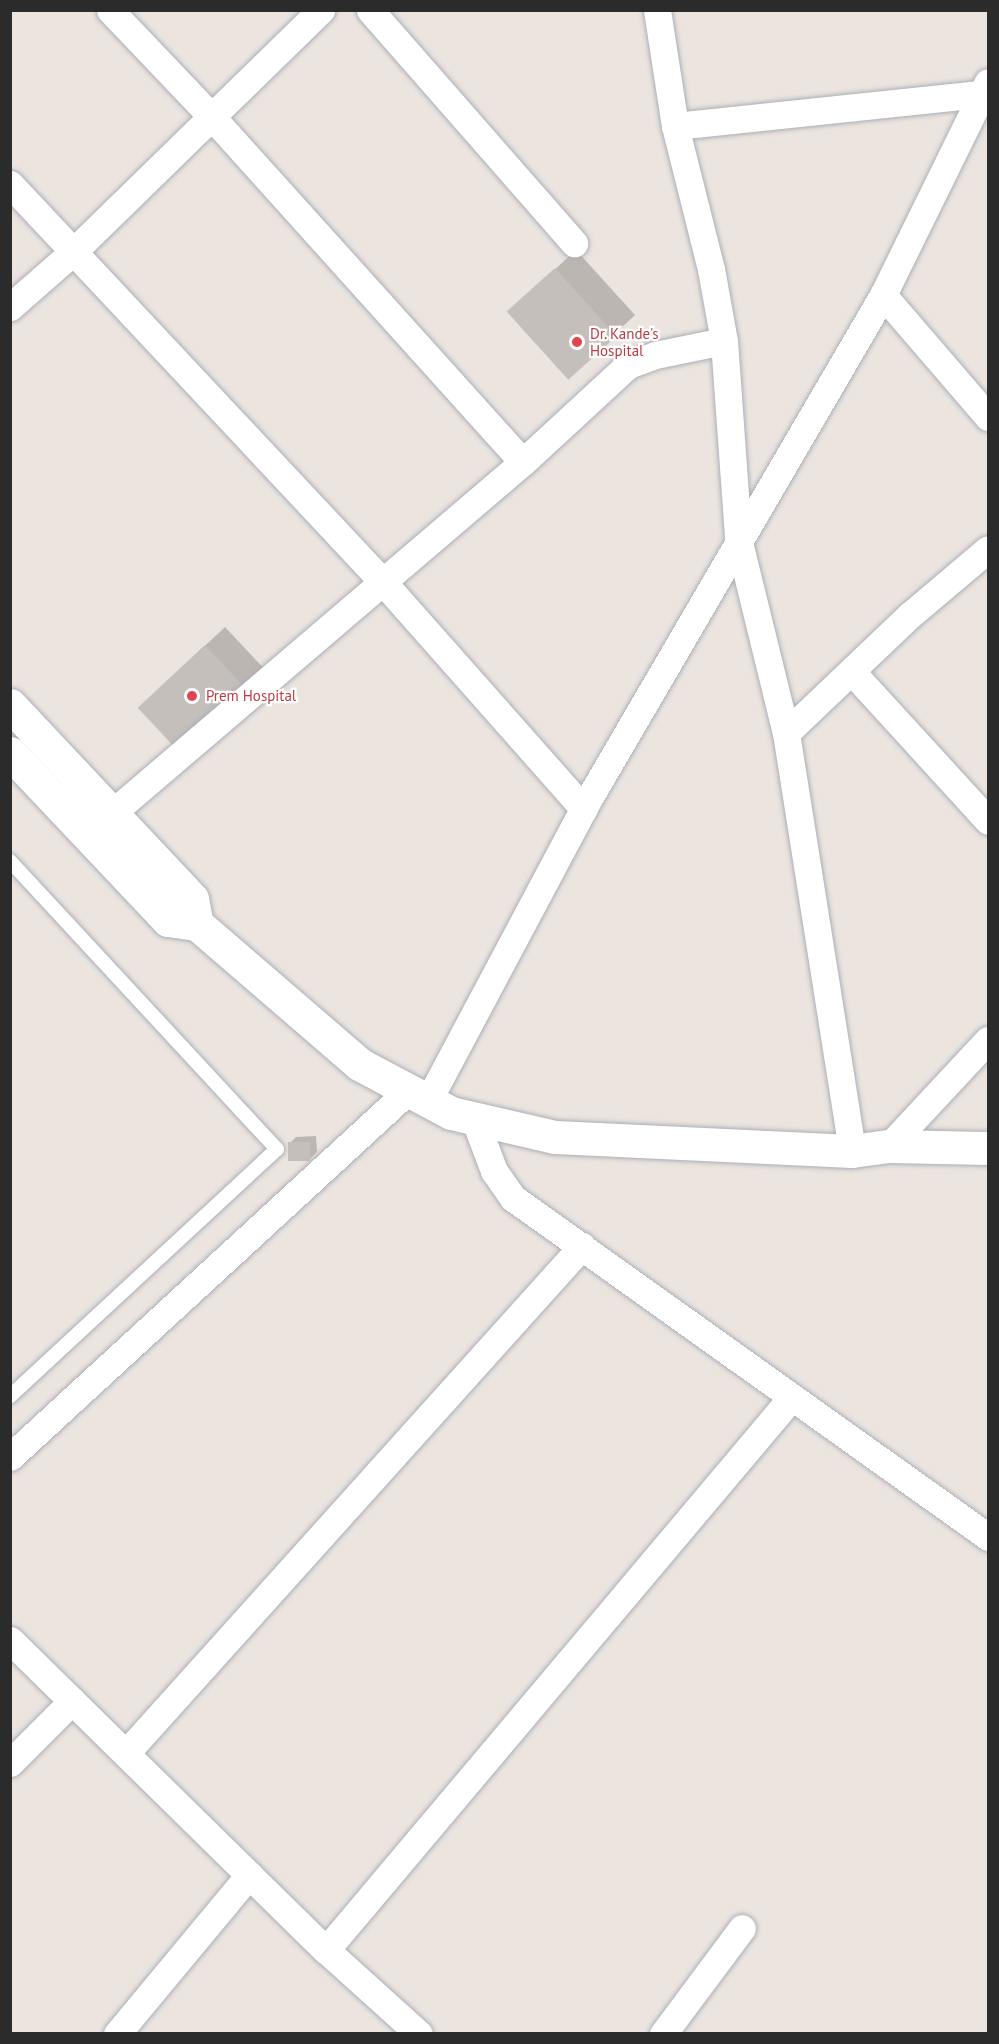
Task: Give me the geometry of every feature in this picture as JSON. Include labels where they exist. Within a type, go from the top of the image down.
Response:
[{"type":"street","points":[[110,10],[212,117],[523,462]]},
{"type":"street","points":[[10,307],[75,250],[321,10]]},
{"type":"street","points":[[370,10],[574,243]]},
{"type":"street","points":[[657,10],[675,126],[711,269],[724,341],[738,538],[786,733],[852,1151]]},
{"type":"street","points":[[675,126],[986,92]]},
{"type":"street","points":[[10,1457],[418,1096],[738,538],[883,295],[986,92]]},
{"type":"street","points":[[10,184],[75,250],[383,582],[584,808]]},
{"type":"street","points":[[883,295],[988,417]]},
{"type":"street","points":[[112,813],[523,462],[628,365],[655,355],[724,341]]},
{"type":"street","points":[[786,733],[853,673],[910,615],[988,549]]},
{"type":"street","points":[[853,673],[988,821]]},
{"type":"street","points":[[10,705],[192,899],[197,924]]},
{"type":"street","points":[[10,753],[168,920],[197,924],[359,1064],[418,1096],[474,1118],[555,1137],[852,1151],[889,1146],[988,1148]]},
{"type":"street","points":[[889,1146],[988,1040]]},
{"type":"street","points":[[474,1118],[503,1186],[513,1198],[988,1537]]},
{"type":"street","points":[[126,1753],[582,1246]]},
{"type":"street","points":[[326,1950],[791,1398]]},
{"type":"street","points":[[10,1640],[326,1950],[418,2033]]},
{"type":"street","points":[[10,1763],[72,1701]]},
{"type":"street","points":[[117,2034],[249,1875]]},
{"type":"street","points":[[663,2034],[742,1928]]},
{"type":"lane","points":[[10,861],[277,1149],[10,1396]]},
{"type":"building","points":[[555,268],[617,336],[568,380],[507,311]]},
{"type":"building","points":[[205,645],[253,696],[185,759],[138,708]]},
{"type":"building","points":[[288,1142],[310,1142],[310,1161],[288,1161]]},
{"type":"place","name":"Dr. Kande's Hospital","points":[[577,342]]},
{"type":"place","name":"Prem Hospital","points":[[192,696]]}]
